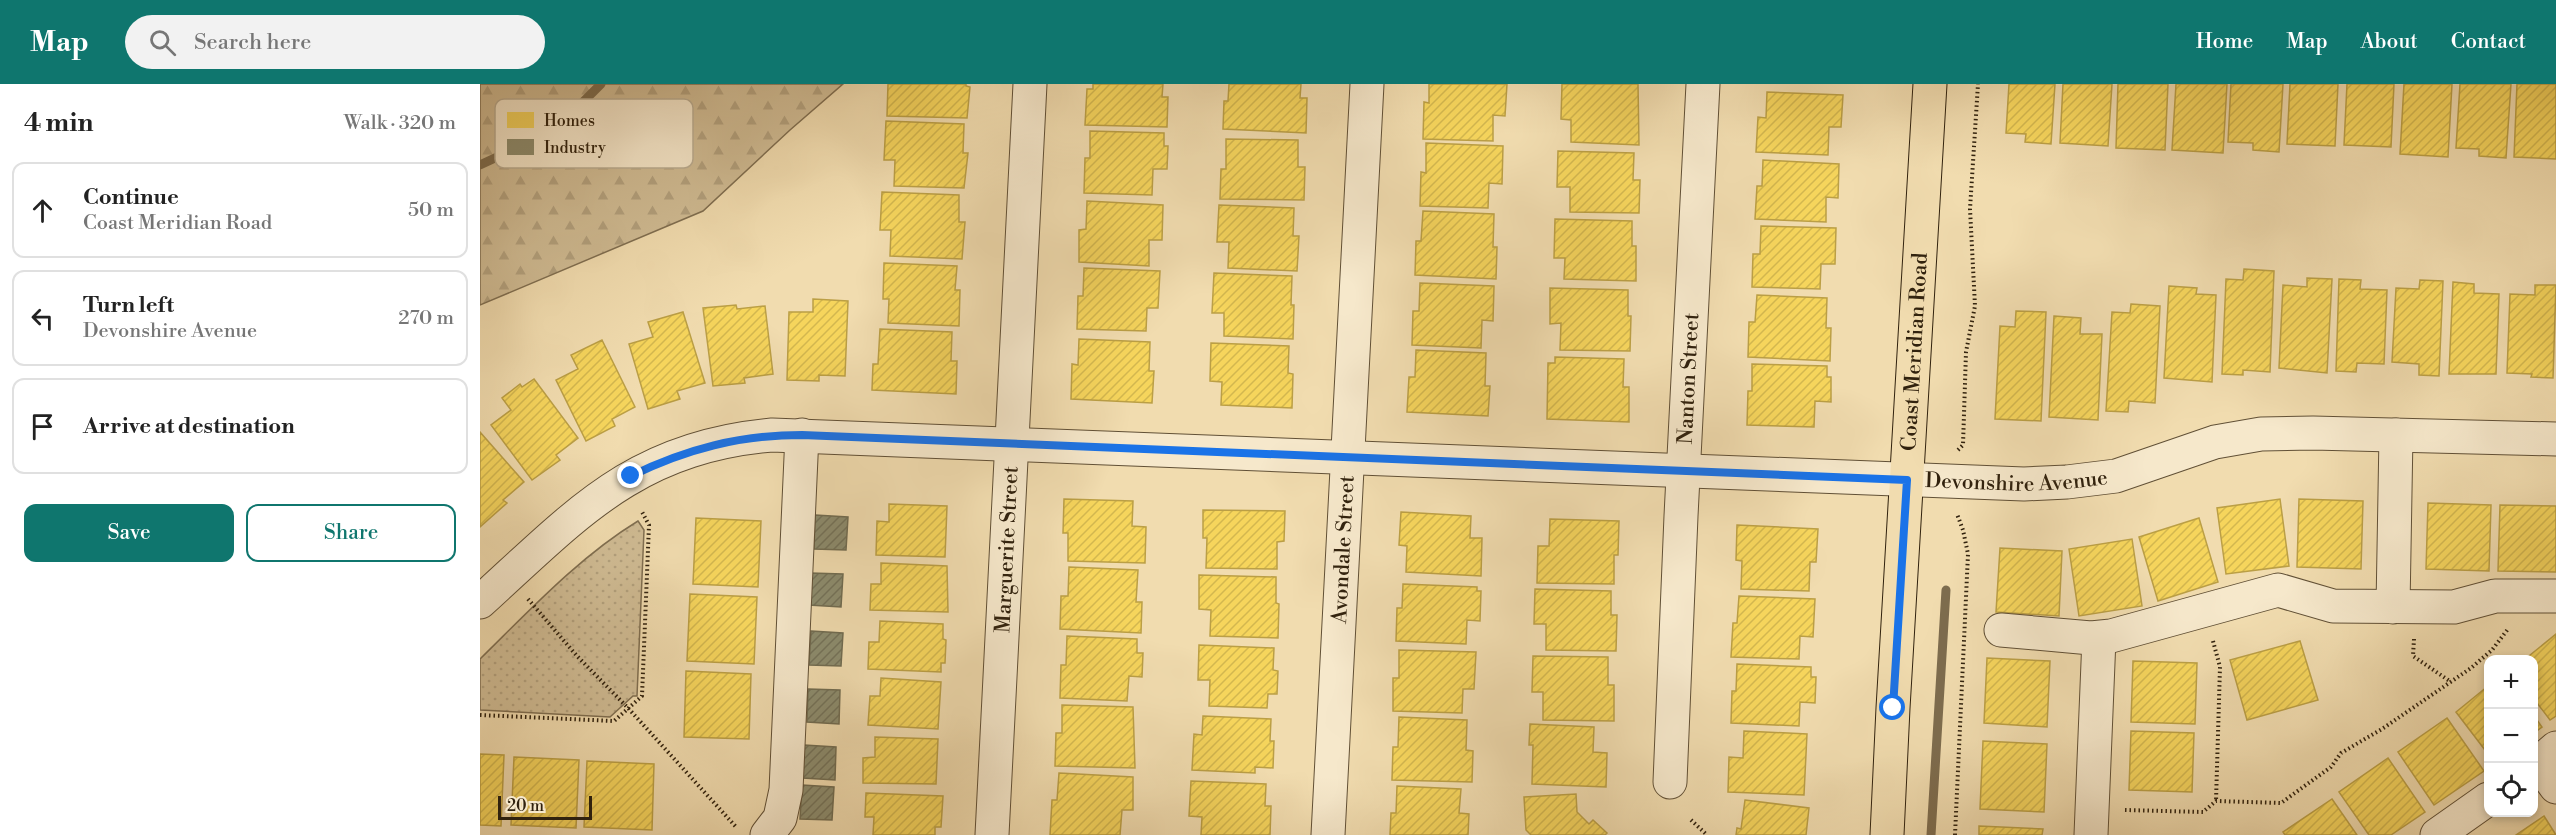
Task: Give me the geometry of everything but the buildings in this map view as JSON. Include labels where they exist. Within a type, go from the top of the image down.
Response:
[{"type":"main road","name":"Coast Meridian Road","points":[[1887,835],[1930,84]]},
{"type":"street","name":"Marguerite Street","points":[[992,835],[1030,84]]},
{"type":"street","name":"Avondale Street","points":[[1328,835],[1367,84]]},
{"type":"street","name":"Nanton Street","points":[[1670,782],[1683,470],[1704,84]]},
{"type":"street","name":"Devonshire Avenue","points":[[480,602],[582,509],[631,476],[683,453],[744,437],[802,435],[2024,484],[2091,480],[2143,468],[2199,446],[2238,437],[2295,433],[2556,439]]},
{"type":"street","points":[[767,835],[780,818],[786,790],[802,435]]},
{"type":"street","points":[[2396,435],[2403,607]]},
{"type":"street","points":[[2001,630],[2099,638],[2129,633],[2278,590],[2333,606],[2459,607],[2495,596],[2556,596]]},
{"type":"street","points":[[2092,822],[2099,638]]},
{"type":"street","points":[[2437,835],[2484,802]]},
{"type":"path","points":[[1958,450],[1963,445],[1966,352],[1975,306],[1970,209],[1978,84]]},
{"type":"path","points":[[480,715],[614,721],[642,696],[649,525],[641,510]]},
{"type":"path","points":[[1955,835],[1968,554],[1956,511]]},
{"type":"path","points":[[526,597],[577,656],[628,708],[744,835]]},
{"type":"path","points":[[2403,607],[2413,656],[2451,682]]},
{"type":"path","points":[[2205,612],[2220,667],[2216,801]]},
{"type":"path","points":[[2092,822],[2203,812],[2216,801],[2281,803],[2331,768],[2341,753],[2382,729],[2489,653],[2514,625]]},
{"type":"path","points":[[1691,820],[1707,835]]},
{"type":"green space","points":[[480,84],[843,84],[703,211],[480,305]]},
{"type":"green space","points":[[638,521],[644,530],[637,696],[633,696],[610,717],[480,710],[480,659],[575,568],[616,535]]},
{"type":"waterway","points":[[586,99],[601,84]]},
{"type":"waterway","points":[[480,165],[495,158]]},
{"type":"waterway","points":[[1931,835],[1946,590]]},
{"type":"route","points":[[631,476],[683,453],[713,444],[744,437],[802,435],[1907,480],[1893,708]]}]
